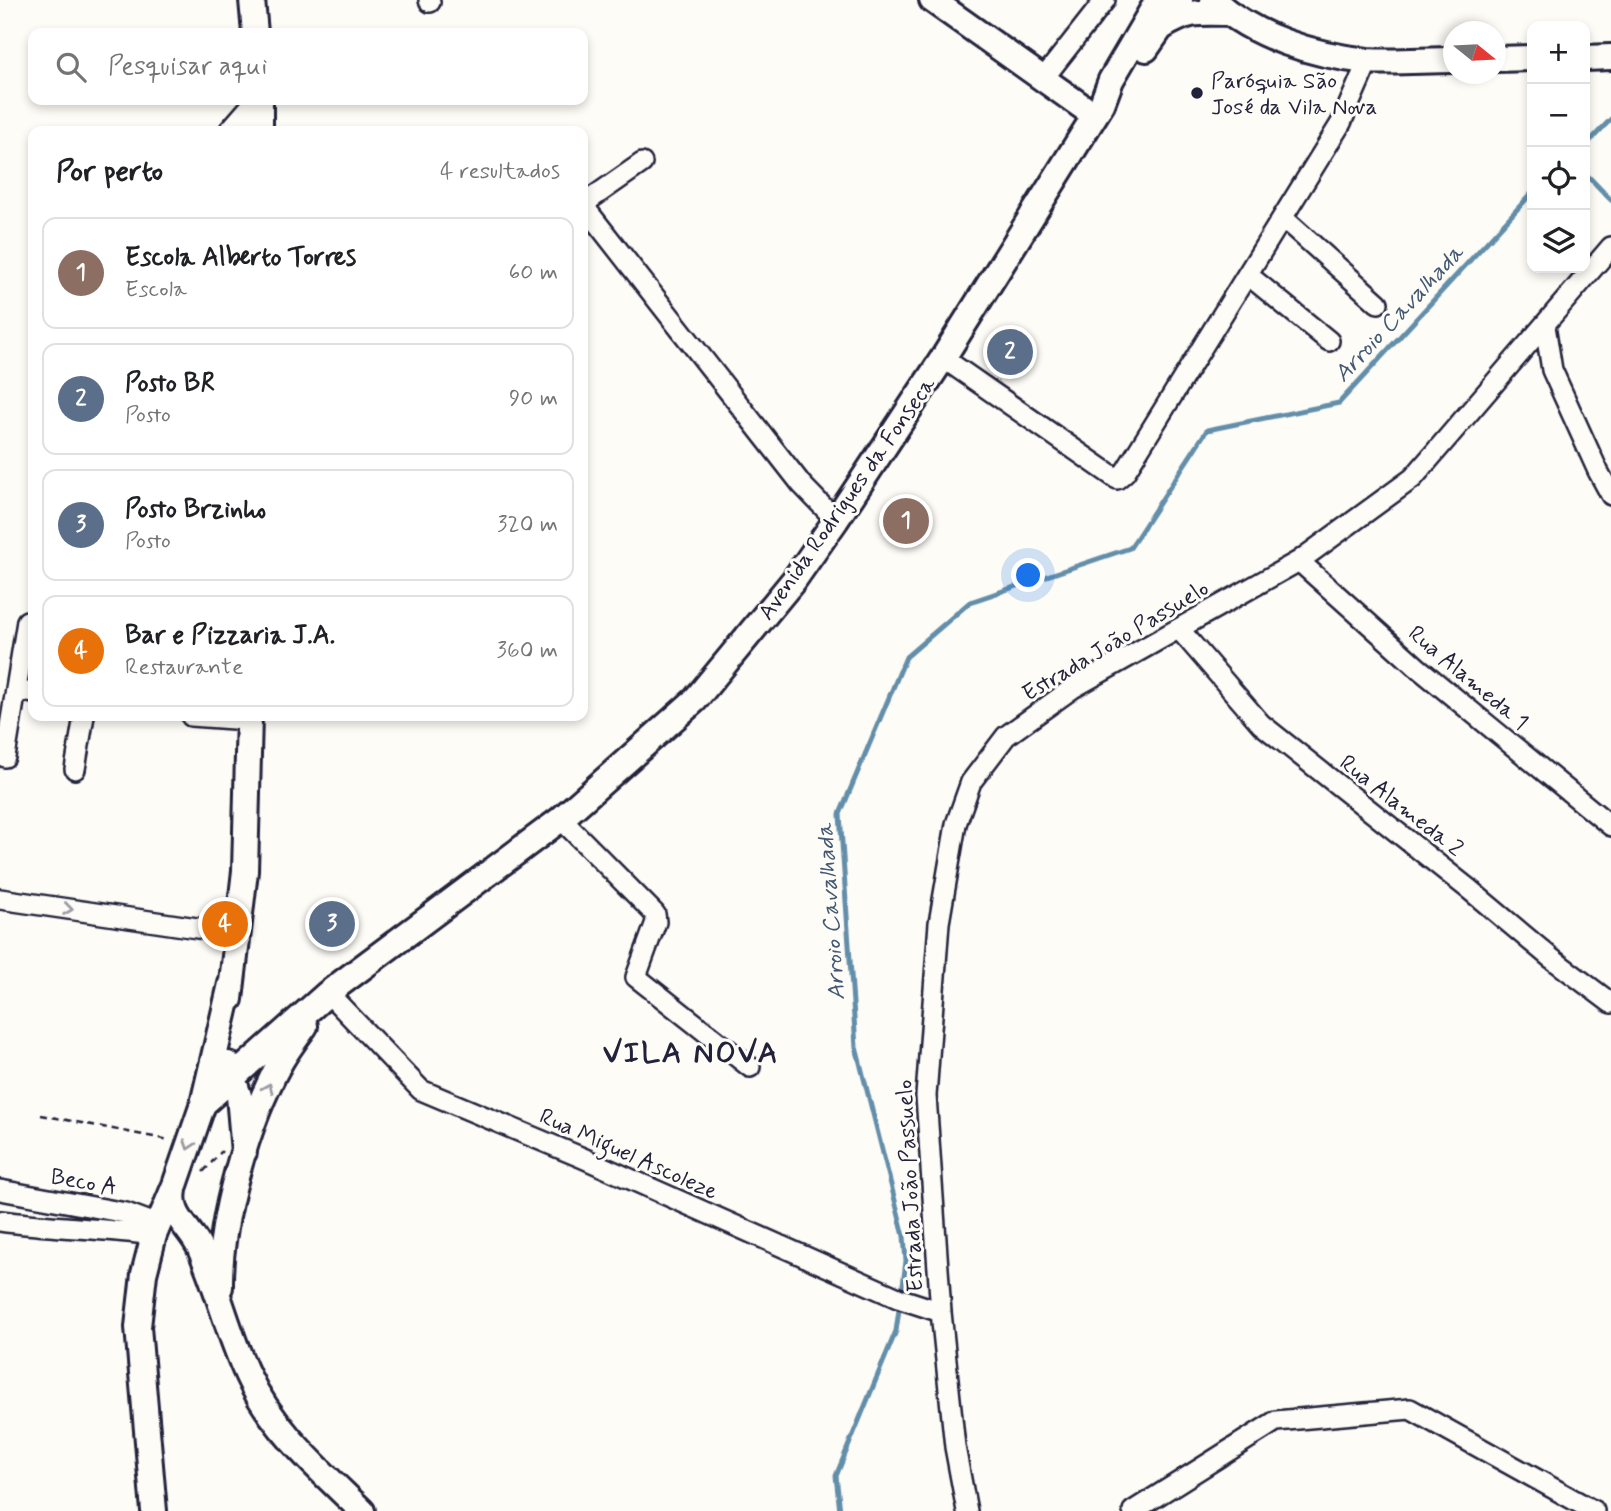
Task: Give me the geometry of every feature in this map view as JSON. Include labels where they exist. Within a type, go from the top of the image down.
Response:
[{"type":"main road","points":[[252,0],[255,28]]},
{"type":"main road","points":[[932,0],[1043,79],[1098,109]]},
{"type":"main road","points":[[1098,109],[1111,80],[1158,0]]},
{"type":"main road","points":[[1098,109],[1120,87],[1180,0],[1220,6],[1257,30],[1311,50],[1368,61],[1443,60]]},
{"type":"main road","points":[[1160,28],[1181,15],[1220,6]]},
{"type":"main road","points":[[1590,58],[1611,57]]},
{"type":"main road","points":[[1506,59],[1527,58]]},
{"type":"main road","points":[[258,105],[260,126]]},
{"type":"main road","name":"Avenida Rodrigues da Fonseca","points":[[203,1104],[328,993],[561,819],[695,700],[794,580],[836,520],[943,358],[1098,109]]},
{"type":"main road","points":[[244,1152],[242,1111],[226,1042],[245,871],[249,721]]},
{"type":"main road","points":[[231,984],[203,1104],[172,1200],[181,1223],[190,1231],[203,1254],[249,1378],[272,1416],[298,1449],[362,1511]]},
{"type":"main road","name":"Avenida Rodrigues da Fonseca","points":[[221,1305],[220,1274],[229,1202],[244,1152],[271,1079],[328,993]]},
{"type":"main road","points":[[154,1511],[138,1327],[144,1274],[154,1236],[176,1185]]},
{"type":"main road","points":[[154,1236],[164,1237],[202,1228],[215,1219],[229,1202]]},
{"type":"street","points":[[1043,79],[1105,0]]},
{"type":"street","points":[[943,358],[1117,479],[1125,472],[1346,114],[1368,61]]},
{"type":"street","points":[[234,126],[253,105]]},
{"type":"street","points":[[588,203],[642,163]]},
{"type":"street","points":[[588,212],[802,485],[836,520]]},
{"type":"street","points":[[1283,218],[1378,303]]},
{"type":"street","name":"Estrada João Passuelo","points":[[967,1511],[955,1447],[941,1312],[926,1096],[939,923],[956,824],[971,782],[1006,736],[1073,688],[1298,561],[1413,478],[1611,247]]},
{"type":"street","points":[[1248,275],[1329,341]]},
{"type":"street","points":[[1545,326],[1552,370],[1611,495]]},
{"type":"street","name":"Rua Alameda 1","points":[[1298,561],[1417,667],[1611,826]]},
{"type":"street","points":[[5,757],[25,691],[27,621]]},
{"type":"street","name":"Rua Alameda 2","points":[[1179,629],[1261,724],[1551,958],[1611,1003]]},
{"type":"street","points":[[75,769],[83,721]]},
{"type":"street","points":[[561,819],[655,914],[656,922],[636,977],[750,1067]]},
{"type":"street","points":[[0,899],[238,934]]},
{"type":"street","name":"Rua Miguel Ascoleze","points":[[328,993],[421,1090],[583,1158],[898,1298],[941,1312]]},
{"type":"street","name":"Beco A","points":[[0,1190],[126,1213],[154,1236]]},
{"type":"street","points":[[0,1221],[55,1228],[105,1228],[154,1236]]},
{"type":"street","points":[[1133,1511],[1276,1421],[1410,1409],[1594,1511]]},
{"type":"path","points":[[41,1115],[189,1144]]},
{"type":"path","points":[[176,1185],[188,1189],[227,1146],[244,1152]]},
{"type":"waterway","name":"Arroio Cavalhada","points":[[1590,141],[1611,119]]},
{"type":"waterway","points":[[1590,178],[1611,200]]},
{"type":"waterway","name":"Arroio Cavalhada","points":[[902,1293],[906,1261],[904,1236],[856,1047],[840,814],[906,657],[970,602],[1130,548],[1207,430],[1339,403],[1527,198]]},
{"type":"waterway","name":"Arroio Cavalhada","points":[[840,1511],[836,1476],[896,1331],[900,1303]]},
{"type":"place","name":"Paróquia São José da Vila Nova","points":[[1197,93]]},
{"type":"place","name":"Posto BR","points":[[1010,352]]},
{"type":"place","name":"Escola Alberto Torres","points":[[906,521]]},
{"type":"place","name":"Bar e Pizzaria J.A.","points":[[225,924]]},
{"type":"place","name":"Posto Brzinho","points":[[332,924]]},
{"type":"district","name":"VILA NOVA","points":[[691,1052]]}]
